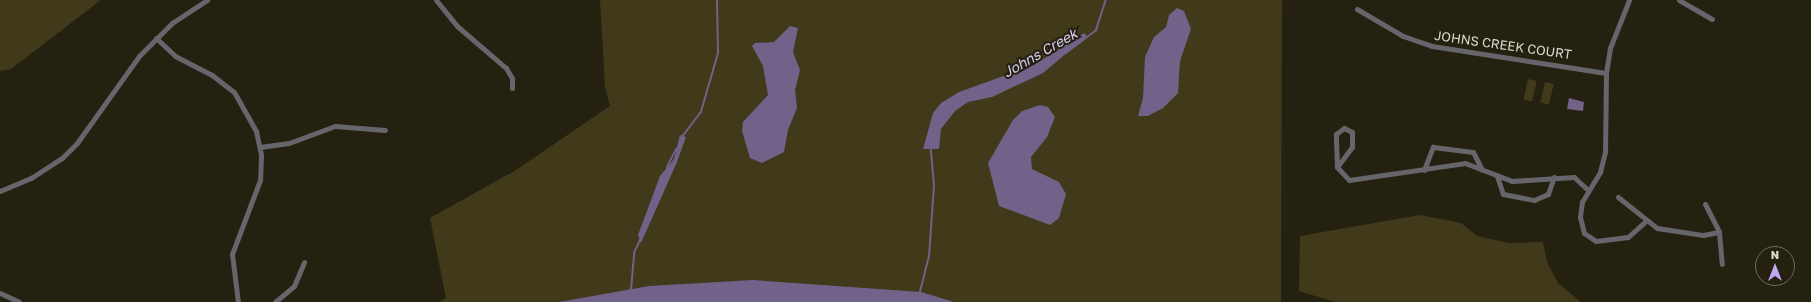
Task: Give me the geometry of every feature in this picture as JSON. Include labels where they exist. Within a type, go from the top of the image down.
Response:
[{"type":"street","points":[[0,191],[31,178],[62,158],[77,143],[124,74],[156,38],[207,0]]},
{"type":"street","points":[[436,0],[457,26],[506,68],[512,78],[512,88]]},
{"type":"street","points":[[1629,0],[1613,38],[1606,72],[1605,152],[1600,172],[1588,190],[1580,216],[1584,233],[1591,240],[1603,242],[1628,237],[1646,221]]},
{"type":"street","points":[[1679,0],[1712,19]]},
{"type":"street","name":"JOHNS CREEK COURT","points":[[1357,9],[1403,36],[1432,46],[1606,72]]},
{"type":"street","points":[[156,38],[174,56],[212,75],[234,92],[251,118],[260,147],[258,191],[232,254],[238,302]]},
{"type":"street","points":[[260,147],[288,143],[335,126],[385,130]]},
{"type":"street","points":[[1337,167],[1352,147],[1352,132],[1347,128],[1336,134],[1337,167],[1350,180],[1465,163],[1497,176],[1521,182],[1554,177],[1574,178],[1588,190]]},
{"type":"street","points":[[1424,170],[1434,147],[1473,152],[1482,170]]},
{"type":"street","points":[[1497,176],[1503,194],[1534,200],[1548,194],[1554,177]]},
{"type":"street","points":[[1618,197],[1646,221],[1657,228],[1677,233],[1719,232]]},
{"type":"street","points":[[1705,204],[1719,232],[1722,264]]},
{"type":"street","points":[[275,302],[294,286],[304,262]]},
{"type":"street","points":[[0,293],[19,302]]},
{"type":"shaded area","points":[[0,0],[101,0],[11,69],[0,71]]},
{"type":"shaded area","points":[[600,0],[1282,0],[1281,302],[439,302],[446,298],[430,218],[516,170],[610,106],[605,87]]},
{"type":"shaded area","points":[[1177,8],[1184,11],[1191,29],[1180,61],[1178,93],[1163,108],[1148,116],[1138,116],[1143,98],[1145,57],[1154,37],[1166,27],[1169,15]]},
{"type":"shaded area","points":[[790,26],[798,28],[793,52],[800,70],[795,90],[797,108],[788,130],[784,152],[762,163],[750,158],[742,131],[743,122],[768,95],[763,66],[752,46],[755,43],[774,42]]},
{"type":"shaded area","points":[[1084,33],[1087,36],[1043,73],[992,97],[968,102],[955,111],[941,129],[939,149],[923,149],[933,113],[941,103],[959,92],[1034,65]]},
{"type":"shaded area","points":[[1528,79],[1537,81],[1532,101],[1523,99]]},
{"type":"shaded area","points":[[1545,82],[1554,84],[1549,104],[1540,102]]},
{"type":"shaded area","points":[[1569,98],[1584,102],[1583,111],[1567,109]]},
{"type":"shaded area","points":[[1040,105],[1048,107],[1055,117],[1047,137],[1031,157],[1032,169],[1059,182],[1066,194],[1059,218],[1050,225],[999,206],[988,163],[1013,120],[1022,111]]},
{"type":"shaded area","points":[[680,135],[686,137],[677,162],[641,243],[638,235],[660,176],[674,159]]},
{"type":"shaded area","points":[[1420,215],[1461,223],[1477,236],[1509,243],[1543,242],[1547,262],[1558,283],[1581,302],[1335,302],[1299,291],[1300,236]]},
{"type":"shaded area","points":[[753,280],[921,292],[954,302],[559,302],[649,286]]},
{"type":"waterway","points":[[682,137],[701,112],[718,53],[717,0]]},
{"type":"waterway","name":"Johns Creek","points":[[1066,53],[1096,30],[1106,0]]},
{"type":"waterway","name":"Johns Creek","points":[[920,292],[929,257],[934,186],[931,148]]},
{"type":"waterway","points":[[667,167],[676,149]]},
{"type":"waterway","points":[[631,290],[634,253],[640,240]]}]
